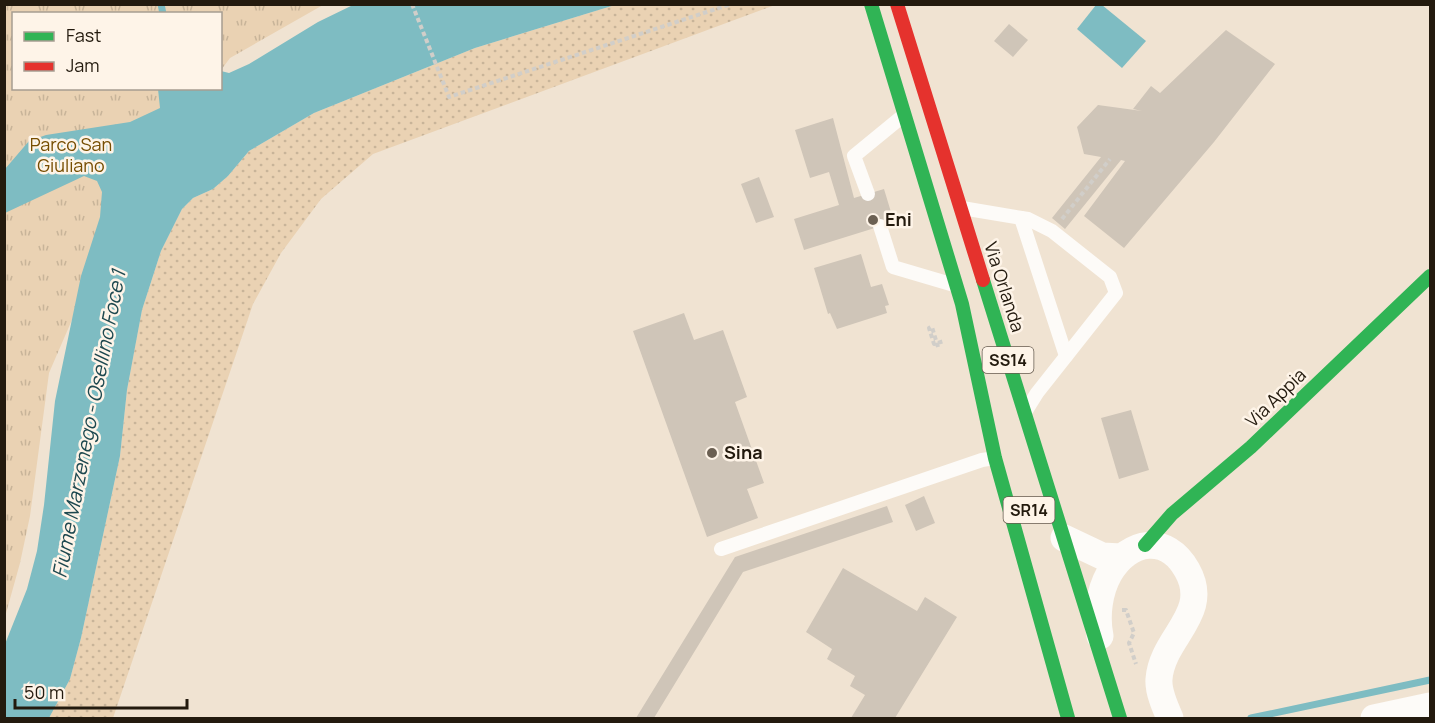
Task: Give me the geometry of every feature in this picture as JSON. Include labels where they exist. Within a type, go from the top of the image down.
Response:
[{"type":"main road","name":"SS14","points":[[871,4],[962,304],[995,458],[1030,593],[1068,718]]},
{"type":"main road","name":"Via Orlanda","points":[[897,4],[1119,717]]},
{"type":"main road","name":"Via Appia","points":[[1145,545],[1156,529],[1171,514],[1224,471],[1428,282]]},
{"type":"main road","points":[[962,304],[1001,418]]},
{"type":"street","points":[[1064,538],[1094,553],[1121,557]]},
{"type":"street","points":[[1106,676],[1098,622],[1101,595],[1108,575],[1121,557],[1145,545],[1162,546],[1176,554],[1195,587],[1195,605],[1164,657],[1159,681],[1167,713]]},
{"type":"street","points":[[1374,718],[1431,706]]},
{"type":"lane","points":[[868,194],[855,156],[904,115]]},
{"type":"lane","points":[[960,208],[1021,218],[1052,231],[1110,277],[1116,293],[1037,393],[1025,414]]},
{"type":"lane","points":[[1021,218],[1066,356]]},
{"type":"lane","points":[[880,226],[893,267],[957,286]]},
{"type":"lane","points":[[722,549],[982,460],[995,458]]},
{"type":"path","points":[[412,4],[449,97],[730,4]]},
{"type":"path","points":[[1052,231],[1110,159]]},
{"type":"path","points":[[929,328],[932,327],[936,345]]},
{"type":"path","points":[[1119,609],[1126,610],[1134,633],[1129,643],[1136,665]]},
{"type":"green space","name":"Parco San Giuliano","points":[[5,5],[323,5],[230,58],[222,69],[222,12],[12,12],[12,90],[205,90],[132,181],[49,373],[30,516],[5,617]]},
{"type":"green space","points":[[615,5],[775,5],[373,154],[321,199],[281,253],[253,304],[113,718],[49,718],[70,679],[81,638],[120,456],[127,390],[142,310],[161,251],[182,209],[193,198],[213,189],[228,176],[249,151],[314,113],[475,48]]},
{"type":"water","name":"Fiume Marzenego - Osellino Foce 1","points":[[355,4],[615,5],[475,48],[314,113],[249,151],[228,176],[213,189],[193,198],[182,209],[161,251],[142,310],[127,390],[120,456],[70,679],[49,718],[5,718],[5,644],[27,589],[37,551],[55,401],[81,276],[100,217],[102,192],[97,181],[84,176],[5,213],[5,169],[29,141],[46,135],[130,122],[160,108],[158,90],[222,90],[222,71],[229,73],[249,64],[318,22]]},
{"type":"water","points":[[1096,5],[1102,5],[1146,41],[1122,68],[1077,29]]},
{"type":"building","points":[[1009,24],[1028,40],[1013,57],[994,41]]},
{"type":"building","points":[[1226,30],[1275,64],[1214,142],[1124,248],[1084,216],[1125,161],[1121,160],[1065,229],[1052,218],[1101,157],[1084,154],[1077,127],[1098,105],[1142,111],[1133,109],[1151,86],[1160,93]]},
{"type":"building","points":[[833,118],[854,198],[884,189],[894,222],[804,250],[794,219],[839,205],[829,172],[810,178],[795,130]]},
{"type":"building","points":[[759,177],[774,217],[756,223],[741,184]]},
{"type":"building","points":[[861,254],[871,287],[882,284],[889,305],[885,306],[887,313],[837,329],[830,313],[828,314],[814,268]]},
{"type":"building","points":[[684,313],[694,340],[723,330],[747,397],[735,402],[764,483],[747,489],[758,518],[707,537],[633,331]]},
{"type":"building","points":[[1131,410],[1149,470],[1119,479],[1101,418]]},
{"type":"building","points":[[924,496],[935,523],[916,531],[905,505]]},
{"type":"building","points":[[887,506],[893,522],[743,572],[654,718],[636,718],[735,557]]},
{"type":"building","points":[[843,568],[917,611],[925,597],[957,617],[895,718],[851,718],[865,695],[850,686],[855,676],[827,659],[832,649],[806,632]]},
{"type":"waterway","points":[[161,4],[163,12]]},
{"type":"waterway","points":[[1251,718],[1430,680]]},
{"type":"traffic: fast","points":[[871,4],[962,304],[995,458],[1068,718]]},
{"type":"traffic: fast","points":[[1145,545],[1172,514],[1251,447],[1430,276]]},
{"type":"traffic: fast","points":[[983,280],[1120,718]]},
{"type":"traffic: jam","points":[[897,4],[983,280]]},
{"type":"place","name":"Eni","points":[[873,220]]},
{"type":"place","name":"Sina","points":[[712,453]]}]
